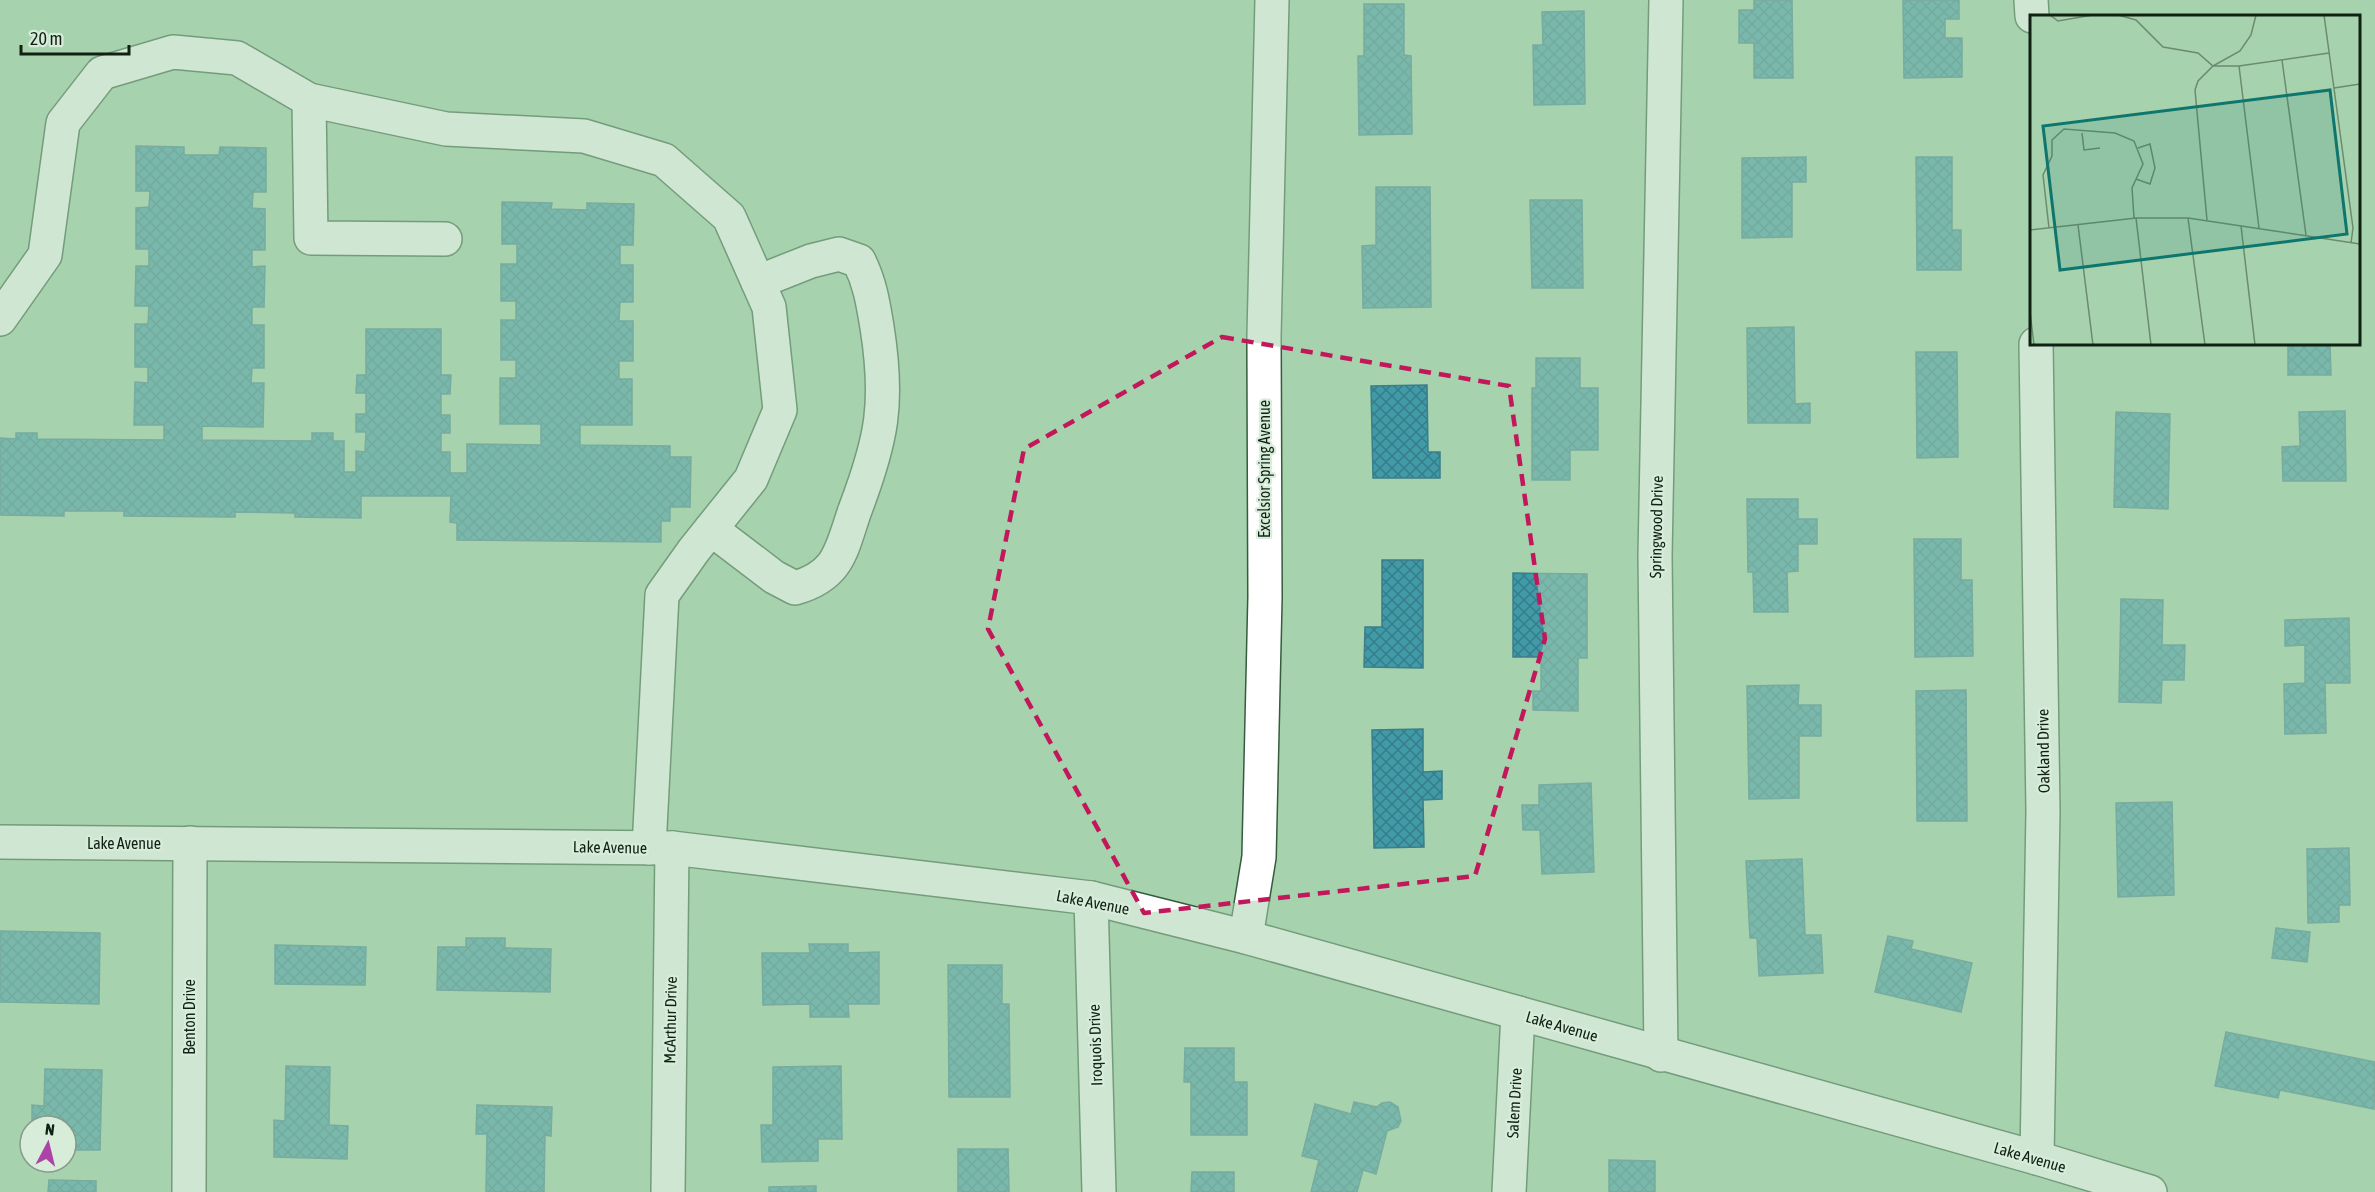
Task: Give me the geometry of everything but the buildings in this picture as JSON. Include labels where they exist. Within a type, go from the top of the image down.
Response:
[{"type":"street","name":"Excelsior Spring Avenue","points":[[1246,938],[1259,856],[1264,597],[1264,336],[1272,0]]},
{"type":"street","name":"Springwood Drive","points":[[1661,1055],[1655,556],[1666,0]]},
{"type":"street","points":[[2031,0],[2032,15]]},
{"type":"street","name":"McArthur Drive","points":[[0,318],[8,311],[45,255],[63,123],[102,73],[173,52],[237,58],[309,100],[446,129],[584,136],[664,160],[729,217],[769,307],[780,410],[751,479],[662,595],[660,848],[668,1192]]},
{"type":"street","points":[[309,100],[311,238],[445,239]]},
{"type":"street","points":[[711,529],[774,577],[795,588],[816,582],[836,564],[874,458],[884,407],[882,364],[869,282],[859,261],[838,254],[811,261],[758,282]]},
{"type":"street","name":"Oakland Drive","points":[[2037,345],[2043,811],[2037,1158]]},
{"type":"street","name":"Lake Avenue","points":[[0,842],[660,848],[1091,898],[1518,1013],[1661,1055],[2037,1158],[2150,1192]]},
{"type":"street","name":"Benton Drive","points":[[189,1192],[190,843]]},
{"type":"street","name":"Iroquois Drive","points":[[1091,898],[1099,1192]]},
{"type":"street","name":"Salem Drive","points":[[1509,1192],[1518,1013]]},
{"type":"highlighted area","points":[[1222,337],[1509,386],[1545,639],[1475,876],[1144,913],[988,629],[1024,449]]}]
